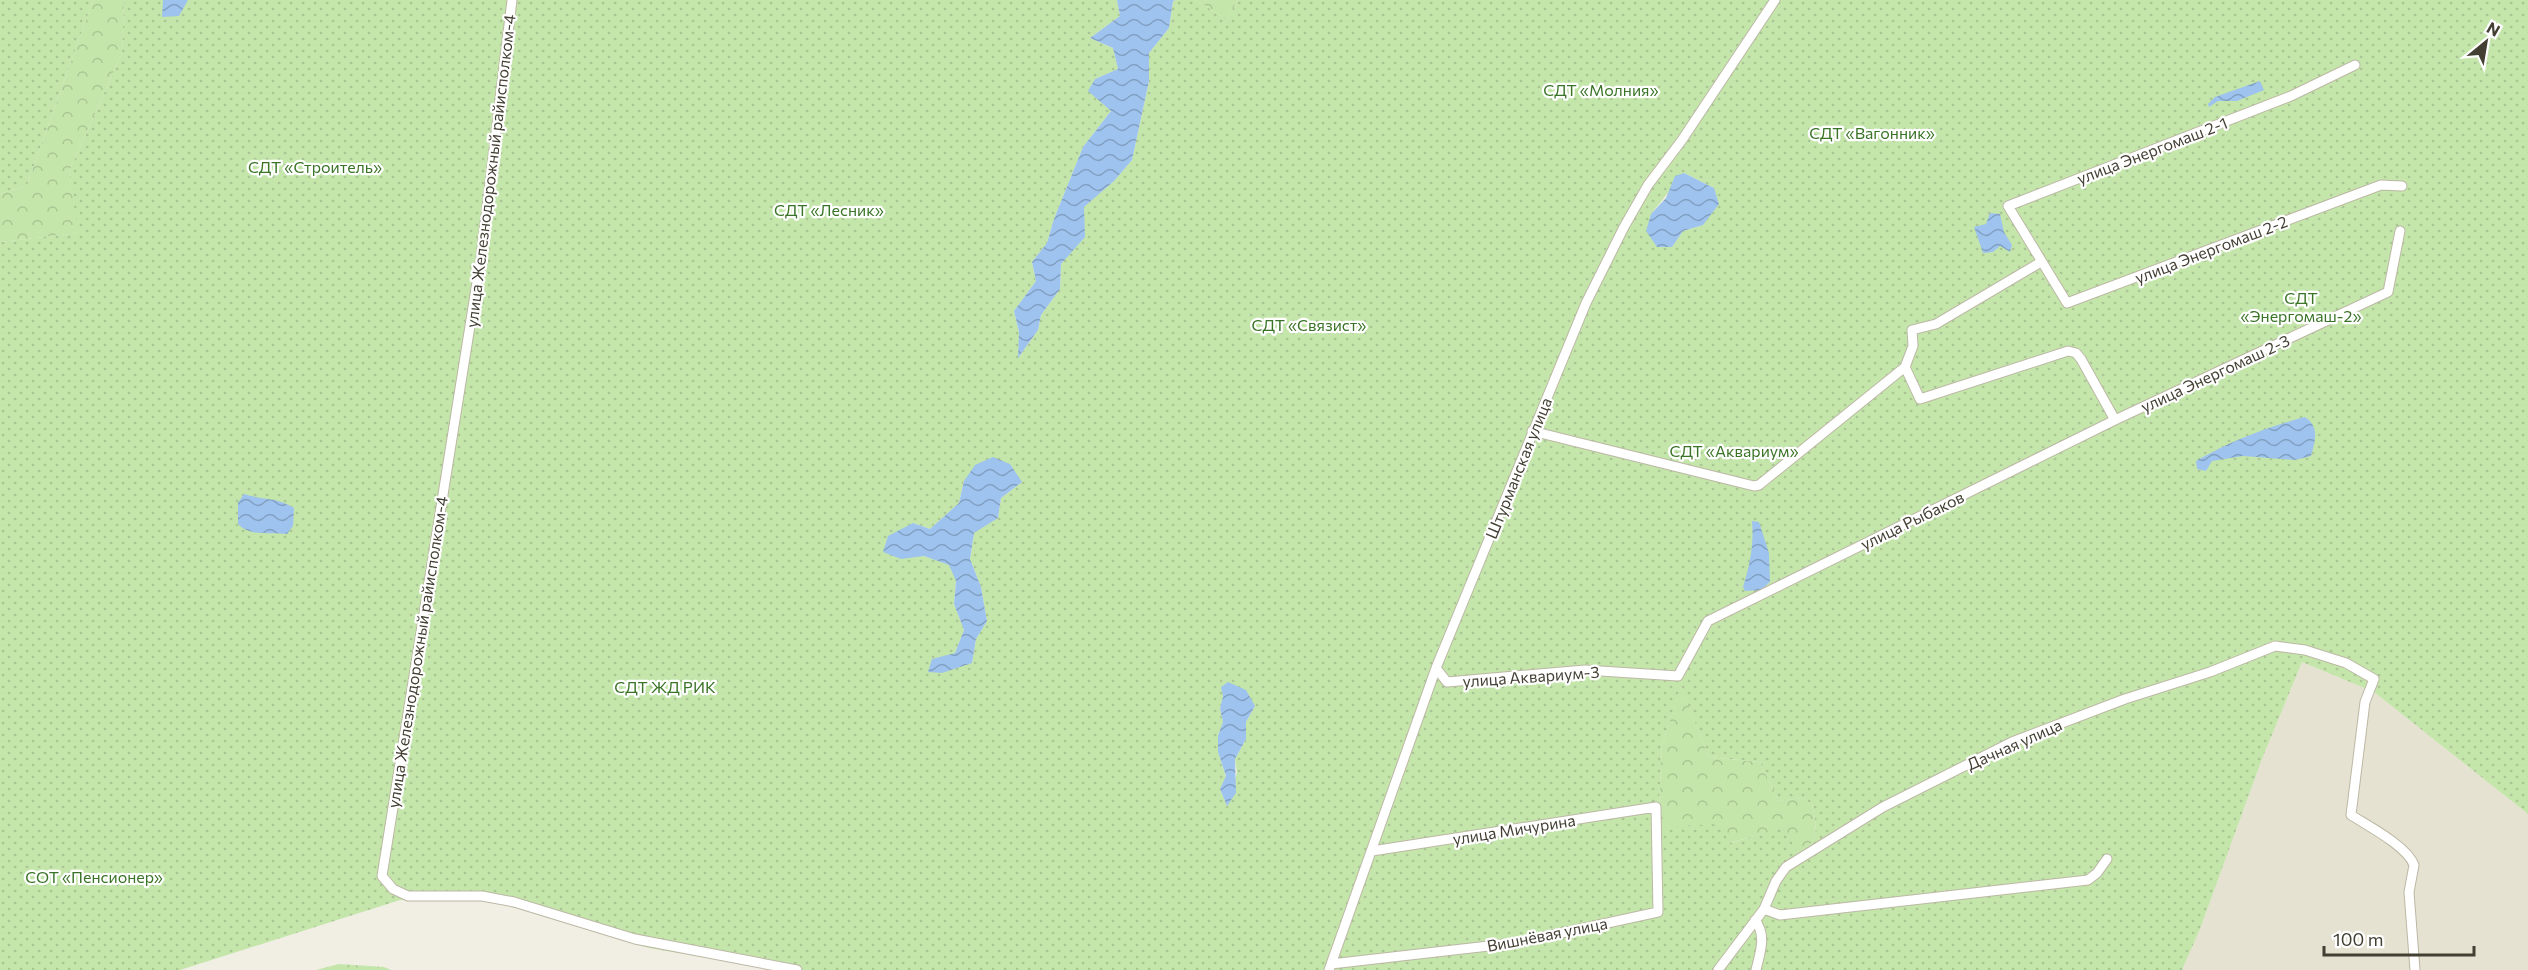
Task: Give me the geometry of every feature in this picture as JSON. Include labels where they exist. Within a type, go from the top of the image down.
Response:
[{"type":"street","name":"улица Железнодорожный райисполком-4","points":[[512,0],[481,257],[382,876],[393,889],[408,896],[482,896],[514,902],[635,939],[797,970]]},
{"type":"street","name":"Штурманская улица","points":[[1330,967],[1436,668],[1586,303],[1648,185],[1775,0]]},
{"type":"street","name":"улица Энергомаш 2-1","points":[[2041,262],[2008,206],[2291,96],[2355,65]]},
{"type":"street","name":"улица Энергомаш 2-2","points":[[2041,262],[2067,303],[2381,185],[2402,186]]},
{"type":"street","name":"улица Энергомаш 2-3","points":[[2115,420],[2388,292],[2400,231]]},
{"type":"street","points":[[1532,431],[1756,486],[1905,367],[1913,346],[1912,330],[1936,324],[2041,262]]},
{"type":"street","points":[[1905,367],[1920,399],[2068,351],[2076,353],[2115,420]]},
{"type":"street","name":"улица Рыбаков","points":[[1708,621],[2115,420]]},
{"type":"street","name":"улица Аквариум-3","points":[[1436,668],[1447,682],[1585,670],[1678,676],[1708,621]]},
{"type":"street","name":"Дачная улица","points":[[1718,970],[1764,909],[1776,881],[1791,863],[1883,807],[2022,738],[2125,699],[2211,672],[2275,646],[2305,650],[2346,663],[2374,678],[2365,702],[2351,814],[2399,847],[2412,859],[2414,865],[2409,900],[2415,970]]},
{"type":"street","name":"улица Мичурина","points":[[1372,851],[1656,807]]},
{"type":"street","name":"Вишнёвая улица","points":[[1330,967],[1515,943],[1658,912],[1656,807]]},
{"type":"street","points":[[1764,909],[1780,915],[2088,880],[2107,859]]},
{"type":"street","points":[[1755,920],[1762,931],[1763,940],[1756,970]]},
{"type":"shaded area","points":[[2302,662],[2374,692],[2528,814],[2528,970],[2182,970],[2200,929],[2262,759]]},
{"type":"green space","points":[[0,0],[93,0],[27,185],[0,194]]},
{"type":"green space","points":[[93,0],[124,0],[122,53],[69,172],[79,233],[0,242],[0,194],[27,185]]},
{"type":"green space","points":[[124,0],[1117,0],[1120,16],[1090,38],[1113,48],[1118,69],[1095,79],[1111,111],[1083,147],[1054,219],[1047,243],[1032,262],[1036,281],[1014,311],[1019,332],[1019,357],[1038,330],[1041,315],[1060,289],[1061,264],[1084,237],[1083,207],[1114,181],[1132,160],[1149,81],[1149,53],[1169,28],[1173,1],[1176,0],[1196,0],[1227,20],[1238,0],[2528,0],[2528,814],[2374,692],[2302,662],[2262,759],[2200,929],[2182,970],[778,970],[649,948],[479,897],[400,900],[180,970],[0,970],[0,242],[78,233],[69,172],[122,53]],"holes":[[[1684,173],[1714,188],[1703,225],[1683,231],[1672,247],[1651,214]],[[964,481],[1022,482],[1001,498],[998,518],[974,532],[970,559],[981,587],[987,621],[976,639],[972,663],[955,653],[964,630],[954,604],[956,580],[950,565],[924,556],[913,523],[930,529],[959,503]],[[1681,687],[1709,757],[1760,762],[1779,801],[1802,798],[1812,805],[1816,827],[1811,845],[1799,854],[1783,827],[1731,843],[1717,824],[1658,827],[1662,745]],[[1223,696],[1255,706],[1246,722],[1246,739],[1235,759],[1237,773],[1227,806],[1220,789],[1226,777],[1218,752],[1218,736],[1223,722],[1220,709]]]},
{"type":"green space","points":[[1196,0],[1238,0],[1227,20]]},
{"type":"green space","points":[[1681,686],[1709,757],[1760,762],[1779,801],[1802,798],[1812,805],[1816,827],[1814,839],[1806,850],[1799,854],[1782,828],[1730,843],[1658,827],[1662,745]]},
{"type":"green space","points":[[339,964],[384,967],[391,970],[316,970]]},
{"type":"water","points":[[163,0],[188,0],[179,16],[162,17]]},
{"type":"water","points":[[1117,0],[1176,0],[1173,1],[1169,28],[1149,53],[1149,81],[1132,160],[1114,181],[1084,207],[1085,237],[1061,264],[1060,289],[1041,315],[1038,330],[1018,358],[1019,332],[1014,311],[1036,281],[1032,262],[1047,243],[1054,219],[1083,147],[1111,111],[1088,91],[1095,79],[1118,69],[1113,48],[1090,38],[1120,16]]},
{"type":"water","points":[[2260,81],[2264,90],[2237,101],[2218,101],[2209,107],[2208,104],[2215,97]]},
{"type":"water","points":[[1684,173],[1714,188],[1719,204],[1703,225],[1683,231],[1672,247],[1657,247],[1646,231],[1651,214],[1666,198],[1675,176]]},
{"type":"water","points":[[1990,213],[2000,214],[2004,232],[2012,245],[2010,252],[2000,246],[1993,252],[1983,253],[1974,227],[1986,224]]},
{"type":"water","points":[[2305,417],[2315,430],[2311,456],[2295,460],[2243,456],[2212,461],[2206,471],[2197,469],[2196,461],[2222,447],[2263,430]]},
{"type":"water","points":[[993,457],[1010,464],[1022,482],[1001,498],[998,518],[974,533],[970,559],[981,587],[987,621],[976,639],[972,663],[942,673],[928,672],[932,659],[955,653],[964,630],[954,604],[956,581],[949,565],[924,556],[901,559],[883,552],[888,536],[913,523],[930,529],[959,503],[964,481],[975,465]]},
{"type":"water","points":[[244,494],[276,500],[294,508],[293,526],[287,534],[248,531],[238,524],[238,503]]},
{"type":"water","points":[[1752,521],[1759,522],[1769,553],[1770,582],[1761,590],[1745,591],[1743,587],[1752,546]]},
{"type":"water","points":[[1228,682],[1246,690],[1255,706],[1246,722],[1246,739],[1235,759],[1236,793],[1227,806],[1220,789],[1226,776],[1218,752],[1218,736],[1223,722],[1220,709],[1223,696],[1221,687]]},
{"type":"park label","name":"СДТ «Молния»","points":[[1601,89]]},
{"type":"park label","name":"СДТ «Вагонник»","points":[[1872,132]]},
{"type":"park label","name":"СДТ «Строитель»","points":[[315,166]]},
{"type":"park label","name":"СДТ «Лесник»","points":[[829,209]]},
{"type":"park label","name":"СДТ «Энергомаш-2»","points":[[2301,306]]},
{"type":"park label","name":"СДТ «Связист»","points":[[1309,324]]},
{"type":"park label","name":"СДТ «Аквариум»","points":[[1734,450]]},
{"type":"park label","name":"СДТ ЖД РИК","points":[[665,686]]},
{"type":"park label","name":"СОТ «Пенсионер»","points":[[94,876]]}]
